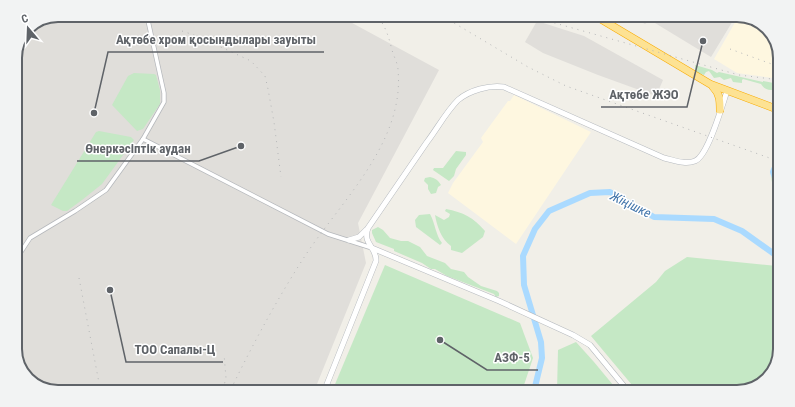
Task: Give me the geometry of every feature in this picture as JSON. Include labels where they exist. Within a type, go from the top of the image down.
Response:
[{"type":"highway","points":[[606,22],[710,84],[773,108]]},
{"type":"highway","points":[[710,84],[718,92],[720,97],[720,110]]},
{"type":"street","points":[[22,250],[30,238],[75,211],[106,190],[143,139],[164,102],[165,97],[147,22]]},
{"type":"street","points":[[349,240],[359,237],[368,228],[441,122],[458,100],[476,90],[495,86],[504,87],[664,158],[684,163],[696,161],[700,158],[711,138],[727,91]]},
{"type":"street","points":[[143,139],[328,234],[390,255],[499,301],[573,335],[590,345],[623,385]]},
{"type":"street","points":[[327,385],[376,261],[376,254],[366,237],[368,228]]},
{"type":"street","points":[[376,261],[382,257],[390,255]]},
{"type":"shaded area","points":[[58,22],[350,22],[439,70],[358,223],[366,263],[317,385],[54,385],[38,379],[28,369],[22,351],[22,56],[23,48],[48,48],[48,24]]},
{"type":"shaded area","points":[[536,22],[540,22],[584,36],[663,80],[656,96],[543,53],[525,42]]},
{"type":"shaded area","points":[[653,22],[732,22],[711,57]]},
{"type":"shaded area","points":[[735,22],[748,24],[761,31],[769,42],[773,56],[773,78],[737,73],[714,59]]},
{"type":"shaded area","points":[[514,95],[591,132],[516,244],[448,193],[453,183],[483,142],[481,138]]},
{"type":"green space","points":[[695,65],[717,73],[719,72],[773,83],[773,90],[767,89],[761,84],[743,79],[742,83],[733,82],[731,78],[724,80],[720,77],[714,78],[709,71],[704,75],[695,72]]},
{"type":"green space","points":[[134,73],[156,75],[160,90],[160,104],[143,129],[137,131],[112,105],[128,76]]},
{"type":"green space","points":[[99,131],[131,137],[134,140],[102,184],[82,200],[67,211],[63,211],[51,205],[96,132]]},
{"type":"green space","points":[[456,151],[466,152],[466,155],[456,169],[454,176],[449,181],[433,170],[434,168],[443,168]]},
{"type":"green space","points":[[773,170],[773,187],[771,178]]},
{"type":"green space","points":[[430,177],[439,182],[441,185],[438,187],[436,193],[431,194],[428,189],[428,185],[424,181],[425,178]]},
{"type":"green space","points":[[446,209],[468,216],[477,222],[485,231],[483,237],[462,253],[451,250],[451,246],[442,236],[438,228],[435,215],[444,220],[449,217],[450,214],[445,211]]},
{"type":"green space","points":[[430,214],[438,237],[442,243],[440,245],[416,227],[415,220],[419,215]]},
{"type":"green space","points":[[378,227],[390,238],[408,241],[420,247],[427,256],[445,263],[451,269],[464,272],[468,277],[481,286],[497,291],[499,296],[496,297],[494,294],[447,276],[435,269],[431,269],[422,263],[394,251],[394,249],[376,242],[372,230]]},
{"type":"green space","points":[[687,257],[773,266],[773,349],[769,365],[761,376],[751,382],[741,385],[632,385],[591,336],[656,282],[665,271]]},
{"type":"green space","points":[[385,265],[520,323],[533,358],[524,385],[335,385]]},
{"type":"green space","points":[[576,342],[613,385],[557,385],[558,350]]},
{"type":"waterway","name":"Жіңішке","points":[[535,385],[542,358],[541,342],[524,285],[523,256],[535,229],[549,211],[590,193],[610,192],[654,217],[714,219],[742,231],[773,253]]},
{"type":"railway","points":[[233,385],[256,339],[283,291],[303,259],[367,171],[381,147],[391,122],[397,97],[398,68],[387,33],[381,22]]},
{"type":"railway","points":[[452,22],[528,67],[566,86],[773,159]]},
{"type":"railway","points":[[551,22],[739,75],[773,79]]},
{"type":"railway","points":[[182,31],[197,36],[251,61],[265,76],[274,122],[281,177]]},
{"type":"railway","points":[[730,49],[773,64]]},
{"type":"railway","points":[[79,278],[99,385]]},
{"type":"railway","points":[[224,354],[226,378],[224,385]]},
{"type":"place","name":"Ақтөбе ЖЭО","points":[[703,41]]},
{"type":"place","name":"Ақтөбе хром қосындылары зауыты","points":[[94,113]]},
{"type":"place","name":"Өнеркәсіптік аудан","points":[[241,146]]},
{"type":"place","name":"ТОО Сапалы-Ц","points":[[110,290]]},
{"type":"place","name":"АЗФ-5","points":[[440,340]]}]
